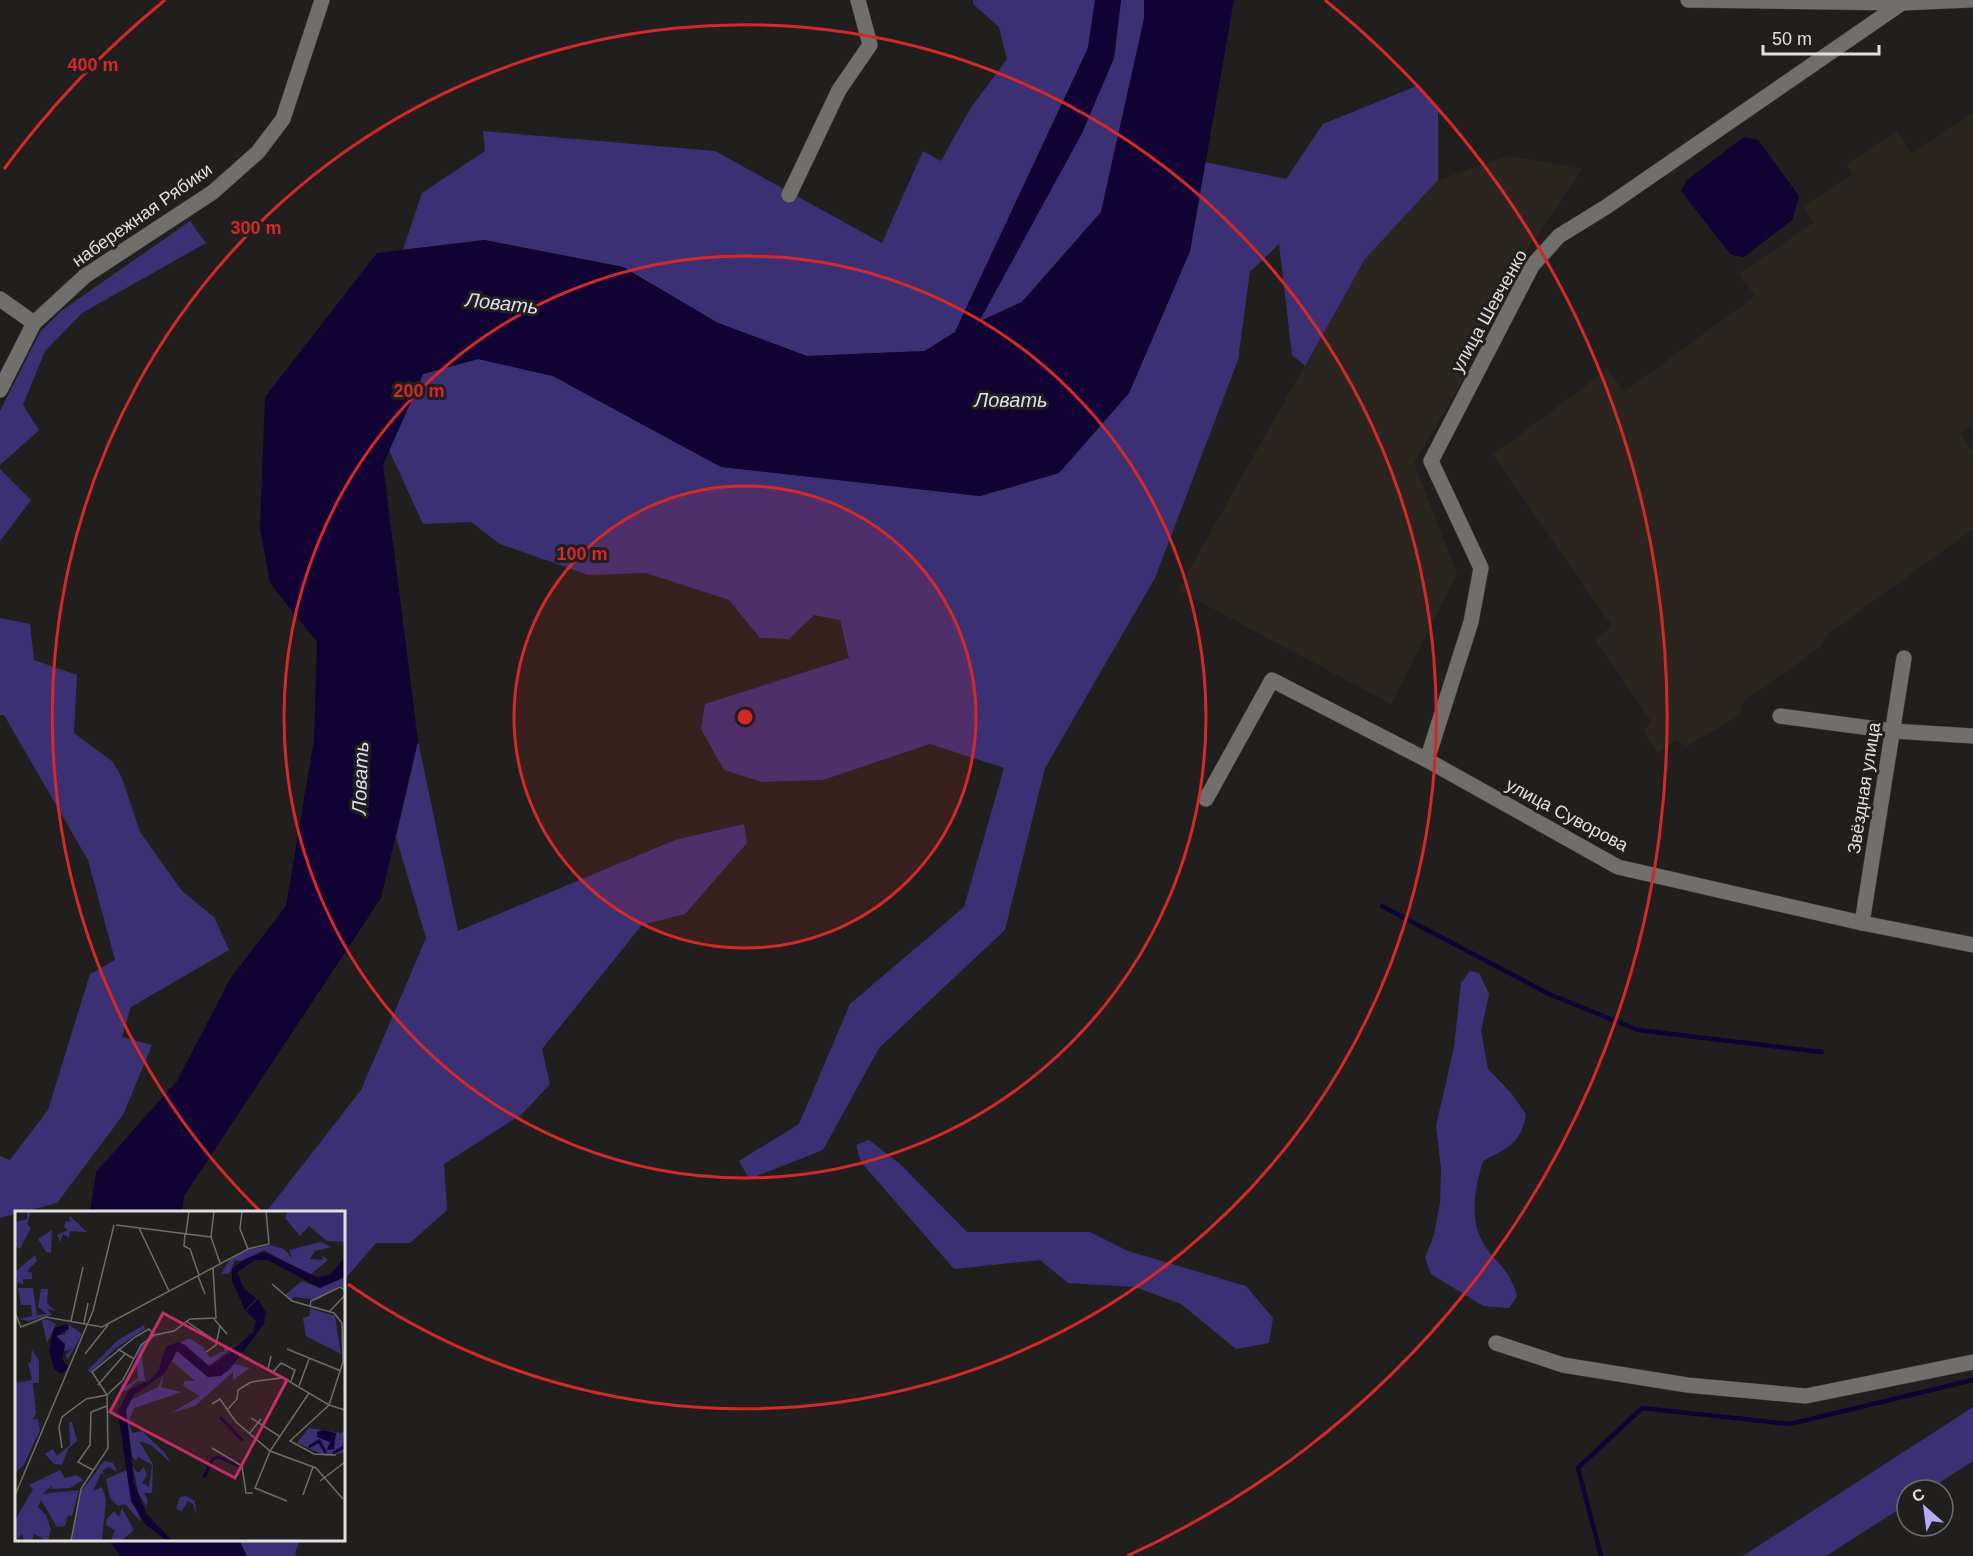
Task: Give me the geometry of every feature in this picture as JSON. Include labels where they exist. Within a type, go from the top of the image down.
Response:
[{"type":"street","name":"набережная Рябики","points":[[0,390],[34,323],[85,276],[213,192],[258,152],[283,119],[322,0]]},
{"type":"street","points":[[789,195],[839,90],[870,45],[858,0]]},
{"type":"street","points":[[1688,0],[1902,3],[1970,0]]},
{"type":"street","name":"улица Шевченко","points":[[1427,760],[1471,621],[1481,568],[1431,460],[1532,266],[1559,236],[1606,207],[1902,3]]},
{"type":"street","points":[[0,299],[34,323]]},
{"type":"street","name":"Звёздная улица","points":[[1863,923],[1904,658]]},
{"type":"street","name":"улица Суворова","points":[[1206,799],[1272,680],[1427,760],[1618,867],[1863,923],[1973,945]]},
{"type":"street","points":[[1780,716],[1893,731],[1973,736]]},
{"type":"street","points":[[1496,1343],[1563,1365],[1687,1385],[1806,1396],[1973,1362]]},
{"type":"shaded area","points":[[973,0],[1095,0],[1088,48],[955,332],[925,351],[807,356],[718,323],[623,267],[485,240],[403,250],[422,193],[485,151],[483,131],[715,151],[882,243],[923,151],[941,161],[970,109],[1007,59],[999,27],[973,4]]},
{"type":"shaded area","points":[[1121,0],[1144,0],[1144,19],[1101,212],[1022,302],[978,322],[1082,133],[1114,58]]},
{"type":"shaded area","points":[[1419,85],[1438,108],[1438,180],[1365,259],[1305,366],[1292,355],[1279,244],[1250,272],[1238,360],[1155,578],[1045,768],[1005,930],[879,1048],[823,1150],[749,1179],[739,1161],[799,1124],[850,1004],[964,907],[1004,768],[930,744],[823,780],[762,782],[724,770],[701,729],[705,704],[849,658],[840,620],[814,615],[789,639],[760,638],[729,600],[646,573],[588,575],[500,544],[471,522],[423,524],[389,450],[423,374],[478,359],[553,376],[721,467],[980,496],[1059,473],[1129,393],[1190,251],[1205,162],[1286,179],[1323,124]]},
{"type":"shaded area","points":[[1973,113],[1973,423],[1960,433],[1973,451],[1973,529],[1828,634],[1819,648],[1743,702],[1739,716],[1686,746],[1677,740],[1658,753],[1643,730],[1652,722],[1595,640],[1612,626],[1493,455],[1608,369],[1624,392],[1755,296],[1739,274],[1813,223],[1803,207],[1852,174],[1846,165],[1896,131],[1912,154]]},
{"type":"shaded area","points":[[1509,156],[1582,169],[1508,278],[1504,296],[1459,387],[1414,463],[1457,574],[1391,704],[1178,590],[1365,259],[1438,180]]},
{"type":"shaded area","points":[[190,221],[206,243],[82,313],[45,351],[23,405],[39,430],[0,465],[0,411],[40,332],[61,311]]},
{"type":"shaded area","points":[[0,469],[31,500],[0,541]]},
{"type":"shaded area","points":[[0,618],[30,624],[34,660],[77,675],[74,733],[113,762],[122,778],[140,832],[182,891],[214,917],[229,950],[131,1007],[122,1037],[152,1045],[123,1115],[57,1203],[27,1211],[15,1211],[15,1214],[0,1218],[0,1156],[10,1160],[48,1110],[90,974],[115,960],[88,860],[4,715],[0,715]]},
{"type":"shaded area","points":[[418,741],[458,931],[675,840],[744,824],[747,843],[685,914],[642,925],[542,1049],[550,1084],[522,1114],[444,1164],[447,1210],[410,1243],[376,1243],[345,1279],[345,1211],[267,1211],[361,1090],[426,938],[396,837]]},
{"type":"shaded area","points":[[1470,971],[1479,973],[1489,994],[1481,1031],[1488,1069],[1511,1093],[1526,1114],[1517,1139],[1483,1161],[1475,1204],[1476,1226],[1480,1236],[1490,1253],[1507,1273],[1517,1296],[1509,1308],[1483,1306],[1431,1274],[1425,1258],[1434,1235],[1440,1203],[1441,1169],[1436,1126],[1454,1047],[1461,983]]},
{"type":"shaded area","points":[[869,1140],[899,1163],[967,1232],[1090,1232],[1128,1251],[1246,1286],[1273,1318],[1269,1343],[1236,1349],[1181,1304],[1135,1287],[1068,1283],[1040,1260],[954,1269],[861,1162],[856,1145]]},
{"type":"shaded area","points":[[1973,1407],[1973,1461],[1947,1478],[1895,1478],[1895,1512],[1826,1556],[1743,1556]]},
{"type":"shaded area","points":[[240,1541],[300,1541],[295,1553],[297,1556],[247,1556]]},
{"type":"water","name":"Ловать","points":[[1095,0],[1121,0],[1114,58],[1082,133],[979,322],[1022,302],[1101,212],[1144,19],[1144,0],[1234,0],[1190,251],[1129,393],[1059,473],[980,496],[721,467],[553,376],[478,359],[423,374],[383,465],[418,741],[381,898],[184,1196],[182,1211],[90,1211],[96,1172],[177,1081],[230,979],[286,906],[314,740],[317,642],[270,583],[260,528],[265,397],[377,253],[484,240],[623,267],[718,323],[807,356],[925,351],[955,332],[1088,48]]},
{"type":"water","points":[[1744,137],[1758,140],[1799,196],[1793,219],[1744,257],[1731,255],[1681,191],[1687,180]]},
{"type":"water","points":[[110,1541],[240,1541],[247,1556],[120,1556]]},
{"type":"waterway","points":[[1382,906],[1549,994],[1638,1030],[1822,1052]]},
{"type":"waterway","points":[[1601,1556],[1578,1468],[1642,1408],[1790,1424],[1973,1380]]}]
